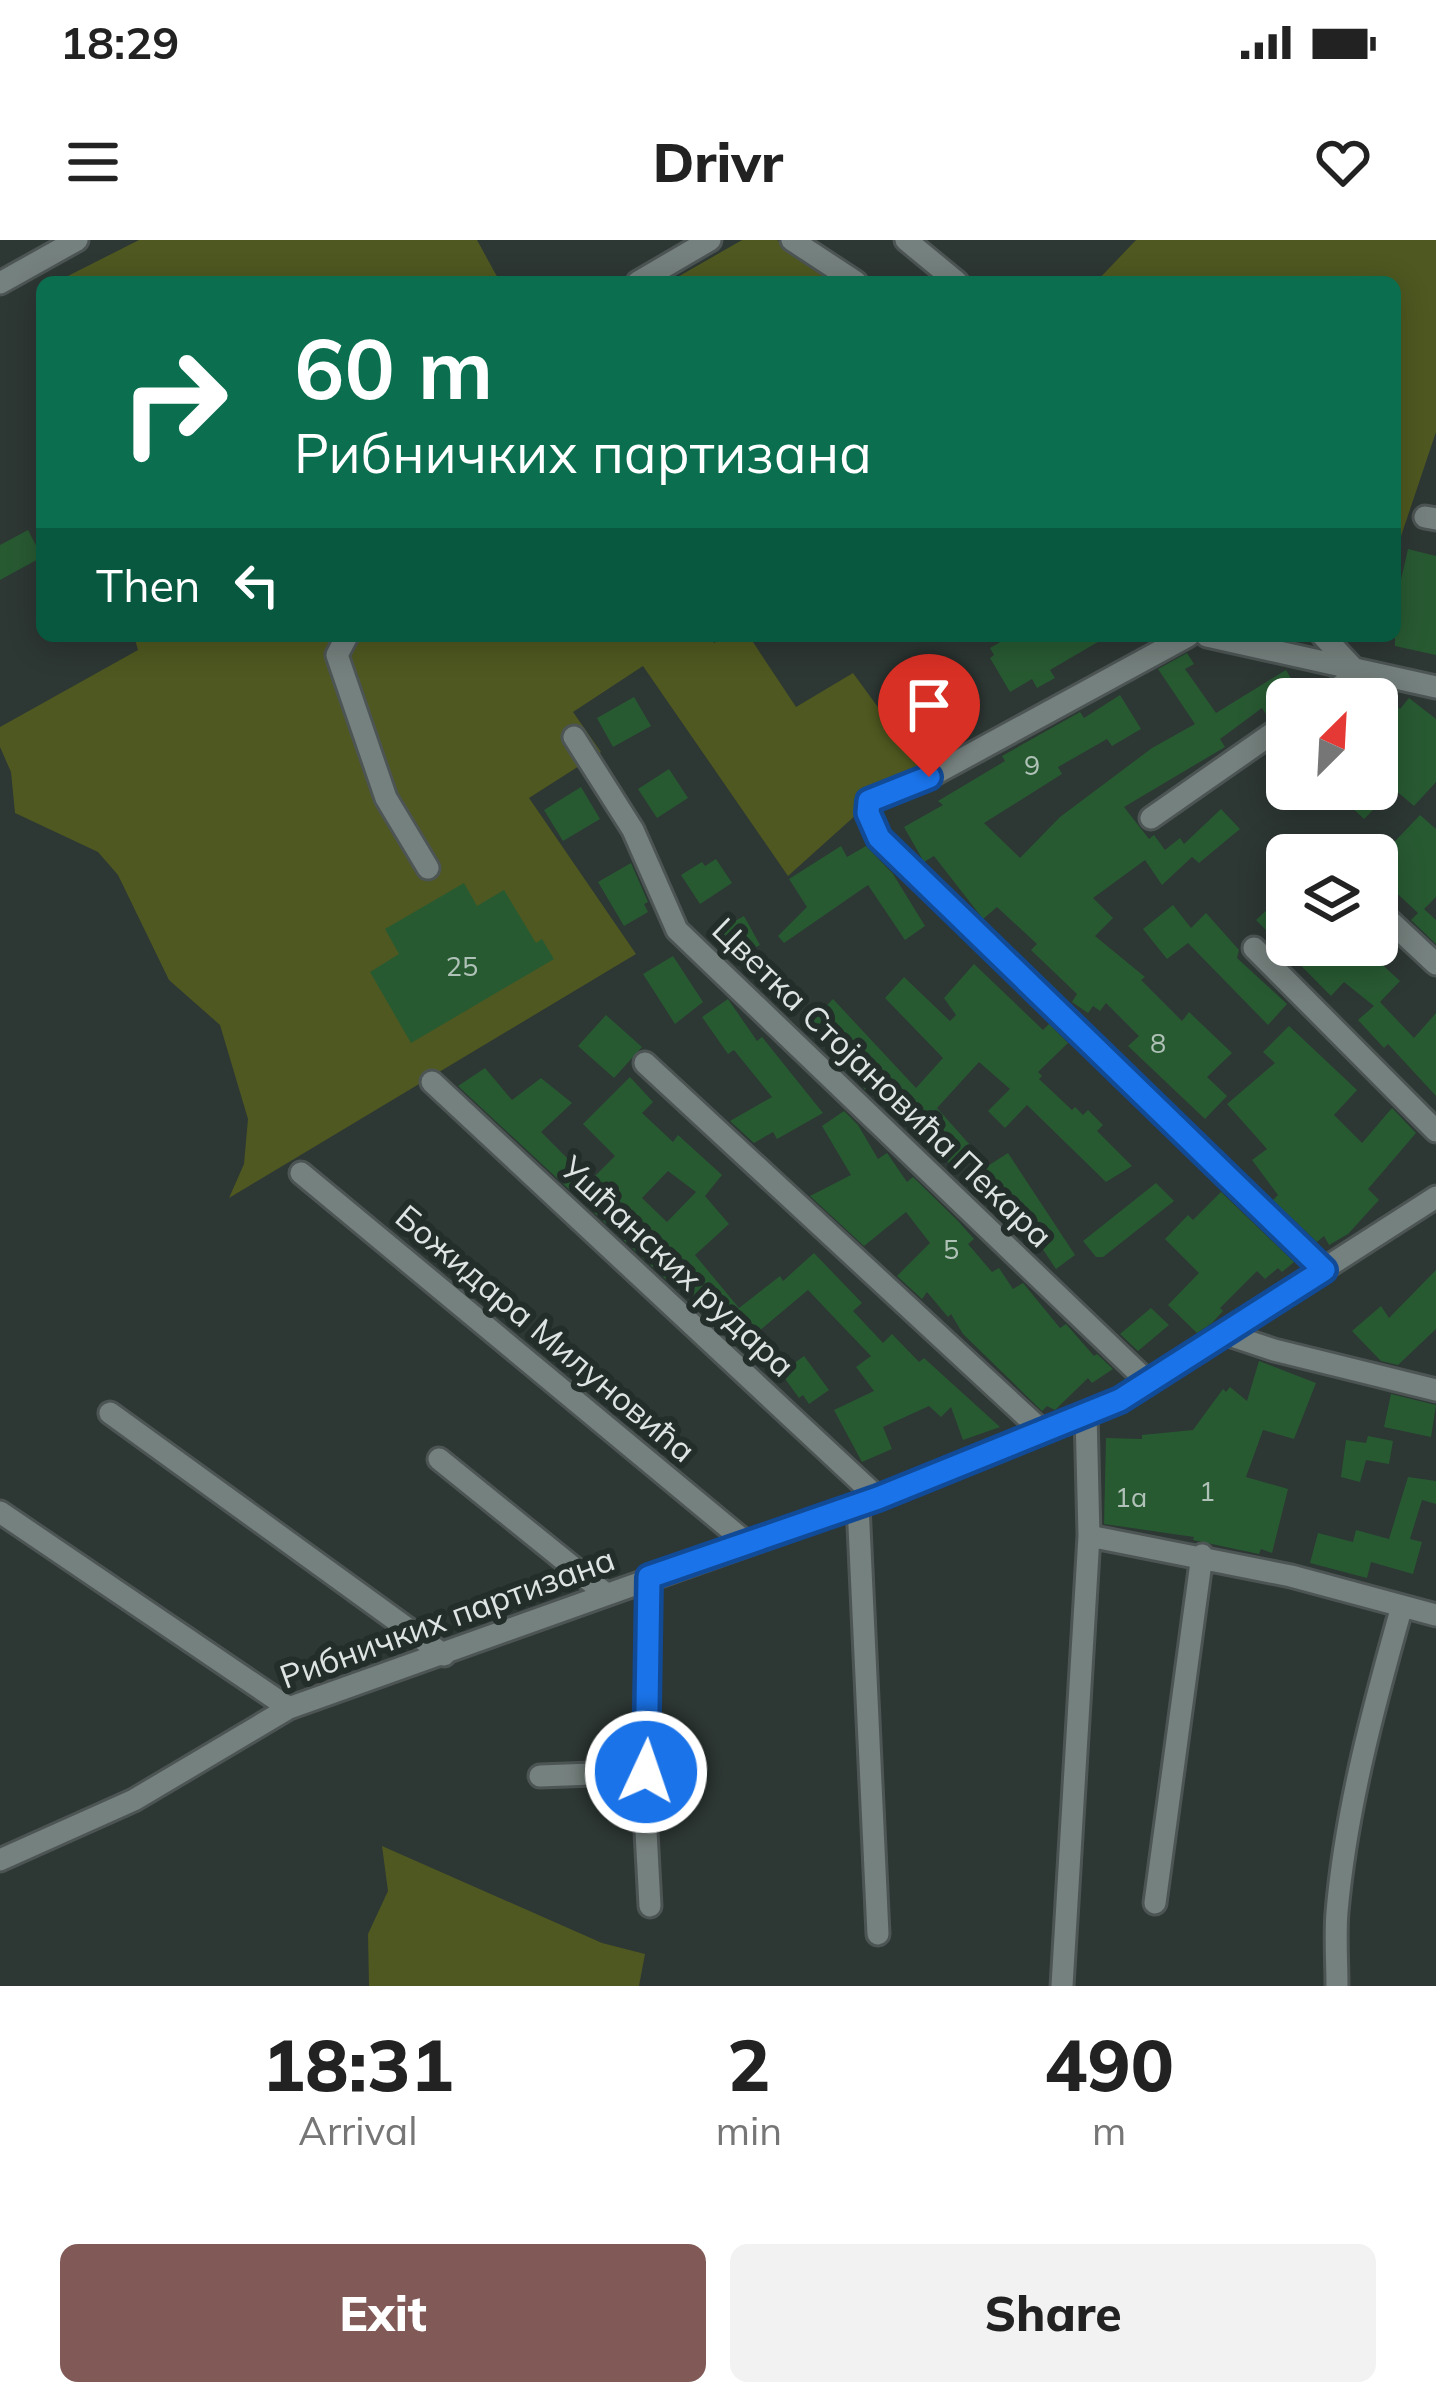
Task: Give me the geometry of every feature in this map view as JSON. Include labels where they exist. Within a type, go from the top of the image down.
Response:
[{"type":"street","points":[[0,283],[77,240]]},
{"type":"street","points":[[648,276],[710,240]]},
{"type":"street","points":[[792,240],[847,276]]},
{"type":"street","points":[[905,240],[950,276]]},
{"type":"street","points":[[344,642],[337,655],[386,798],[428,868]]},
{"type":"street","points":[[1177,642],[929,777],[867,805],[879,838],[1324,1270]]},
{"type":"street","points":[[1232,642],[1436,688]]},
{"type":"street","points":[[1329,642],[1359,673]]},
{"type":"street","points":[[1352,678],[1359,673]]},
{"type":"street","name":"Цветка Стојановића Пекара","points":[[574,736],[633,830],[677,930],[1149,1383]]},
{"type":"street","points":[[1151,818],[1266,738]]},
{"type":"street","points":[[1398,929],[1436,964]]},
{"type":"street","points":[[1254,948],[1436,1131]]},
{"type":"street","points":[[645,1063],[1041,1430]]},
{"type":"street","name":"Ушћанских рудара","points":[[432,1082],[868,1502]]},
{"type":"street","name":"Божидара Милуновића","points":[[301,1173],[748,1544]]},
{"type":"street","name":"Рибничких партизана","points":[[0,1860],[134,1800],[289,1708],[868,1502],[1085,1413],[1149,1383],[1436,1197]]},
{"type":"street","points":[[1226,1334],[1436,1390]]},
{"type":"street","points":[[110,1413],[444,1655]]},
{"type":"street","points":[[1062,1986],[1089,1536],[1085,1413]]},
{"type":"street","points":[[439,1459],[605,1594]]},
{"type":"street","points":[[868,1502],[878,1934]]},
{"type":"street","points":[[0,1512],[289,1708]]},
{"type":"street","points":[[1089,1536],[1202,1556],[1436,1615]]},
{"type":"street","points":[[1155,1903],[1202,1556]]},
{"type":"street","points":[[649,1577],[650,1906]]},
{"type":"street","points":[[1337,1986],[1336,1915],[1349,1832],[1378,1691],[1402,1606]]},
{"type":"street","points":[[540,1776],[646,1772]]},
{"type":"green space","points":[[139,240],[477,240],[497,276],[68,276]]},
{"type":"green space","points":[[742,240],[777,240],[830,276],[679,276]]},
{"type":"green space","points":[[1136,240],[1436,240],[1436,432],[1401,536],[1401,276],[1102,276]]},
{"type":"green space","points":[[136,642],[753,642],[796,707],[853,673],[929,777],[867,805],[788,876],[643,666],[573,712],[601,752],[529,798],[636,954],[229,1198],[244,1164],[248,1119],[220,1025],[169,980],[118,875],[98,852],[15,813],[11,772],[0,747],[0,727],[138,650]]},
{"type":"green space","points":[[382,1846],[602,1943],[645,1954],[639,1986],[369,1986],[368,1934],[388,1891]]},
{"type":"building","points":[[28,530],[36,545],[36,560],[0,580],[0,545]]},
{"type":"building","points":[[1408,549],[1436,556],[1436,655],[1395,646],[1401,642],[1401,580]]},
{"type":"building","points":[[1000,642],[1098,642],[1050,670],[1055,678],[1037,688],[1032,679],[1010,692],[990,658],[994,655],[990,648]]},
{"type":"building","points":[[1187,653],[1194,664],[1185,669],[1216,713],[1266,682],[1266,714],[1262,708],[1220,739],[1225,747],[1124,807],[1149,839],[1154,835],[1165,850],[1180,838],[1184,844],[1221,809],[1240,829],[1199,863],[1192,857],[1162,885],[1145,860],[1093,898],[1113,918],[1095,936],[1145,977],[1141,980],[1182,1021],[1189,1012],[1232,1053],[1207,1077],[1227,1096],[1205,1119],[1128,1046],[1139,1036],[1106,1003],[1100,1011],[1093,1006],[1088,1013],[1072,1002],[1077,994],[1031,950],[1037,944],[997,907],[983,919],[934,856],[924,862],[904,827],[1005,761],[1002,756],[1080,712],[1084,718],[1120,695],[1141,729],[1112,746],[1107,739],[1058,767],[1062,774],[984,823],[1020,858],[1060,817],[1152,748],[1195,724],[1158,669]]},
{"type":"building","points":[[634,697],[651,726],[613,747],[597,718]]},
{"type":"building","points":[[1409,698],[1436,719],[1436,782],[1414,806],[1398,792],[1398,708]]},
{"type":"building","points":[[669,769],[688,798],[657,818],[638,789]]},
{"type":"building","points":[[581,787],[600,819],[563,841],[544,810]]},
{"type":"building","points":[[1420,815],[1436,829],[1436,897],[1424,909],[1436,920],[1436,944],[1411,920],[1418,913],[1398,894],[1398,838]]},
{"type":"building","points":[[841,846],[847,857],[866,846],[893,874],[925,926],[905,940],[868,885],[784,943],[778,936],[807,907],[789,879]]},
{"type":"building","points":[[716,859],[732,883],[700,904],[681,875]]},
{"type":"building","points":[[631,863],[648,912],[624,926],[598,882]]},
{"type":"building","points":[[464,883],[477,906],[504,890],[536,943],[542,939],[554,959],[411,1043],[370,972],[399,954],[385,929]]},
{"type":"building","points":[[1173,905],[1191,928],[1206,913],[1239,950],[1237,958],[1287,1004],[1268,1025],[1188,943],[1167,959],[1143,929]]},
{"type":"building","points":[[1266,911],[1266,930],[1256,920]]},
{"type":"building","points":[[744,916],[760,945],[731,961],[710,935]]},
{"type":"building","points":[[673,956],[703,1002],[675,1024],[643,974]]},
{"type":"building","points":[[974,964],[1043,1030],[1049,1024],[1068,1043],[1038,1072],[1039,1079],[1072,1110],[1075,1107],[1083,1115],[1088,1110],[1103,1125],[1097,1131],[1132,1166],[1106,1182],[1027,1105],[1005,1128],[988,1111],[1010,1089],[979,1062],[937,1108],[970,1145],[949,1163],[875,1089],[870,1094],[834,1060],[842,1055],[809,1024],[833,999],[916,1088],[943,1058],[885,998],[904,977],[950,1021],[956,1015],[944,998]]},
{"type":"building","points":[[1301,966],[1384,966],[1400,981],[1380,1002],[1414,1038],[1436,1013],[1436,1096],[1388,1044],[1384,1048],[1358,1020],[1374,1006],[1344,982],[1331,996]]},
{"type":"building","points":[[728,999],[757,1041],[762,1037],[823,1113],[777,1139],[773,1132],[754,1143],[730,1121],[772,1097],[734,1050],[728,1054],[702,1017]]},
{"type":"building","points":[[606,1015],[642,1047],[614,1078],[578,1046]]},
{"type":"building","points":[[1289,1026],[1357,1090],[1334,1115],[1362,1143],[1392,1108],[1416,1133],[1368,1189],[1379,1200],[1348,1234],[1329,1245],[1324,1236],[1317,1242],[1273,1200],[1278,1195],[1252,1160],[1267,1149],[1227,1104],[1275,1063],[1263,1052]]},
{"type":"building","points":[[485,1068],[512,1100],[541,1078],[572,1103],[541,1132],[590,1181],[615,1156],[583,1124],[630,1077],[653,1102],[642,1113],[673,1142],[678,1135],[722,1175],[705,1196],[729,1224],[695,1255],[739,1308],[780,1276],[783,1281],[814,1253],[862,1303],[853,1311],[883,1343],[892,1334],[1000,1427],[963,1440],[951,1407],[941,1417],[929,1406],[883,1427],[892,1449],[862,1462],[834,1410],[874,1391],[856,1367],[871,1356],[808,1290],[759,1331],[771,1343],[754,1359],[749,1357],[711,1322],[680,1282],[674,1287],[458,1086]],"holes":[[[668,1171],[696,1192],[667,1222],[642,1198]]]},
{"type":"building","points":[[844,1111],[878,1159],[887,1153],[907,1182],[913,1177],[958,1221],[974,1239],[968,1244],[992,1272],[999,1268],[1013,1289],[1023,1283],[1060,1328],[1066,1324],[1094,1356],[1113,1369],[1092,1383],[1088,1378],[1055,1410],[1047,1406],[1042,1411],[963,1334],[951,1314],[948,1317],[927,1292],[922,1299],[897,1276],[930,1243],[906,1212],[864,1246],[810,1196],[851,1175],[822,1126]]},
{"type":"building","points":[[1008,1153],[1075,1255],[1056,1269],[1026,1224],[1022,1227],[1013,1221],[980,1171]]},
{"type":"building","points":[[1156,1183],[1174,1201],[1103,1257],[1096,1257],[1083,1241]]},
{"type":"building","points":[[1221,1192],[1294,1262],[1265,1279],[1257,1271],[1220,1308],[1223,1311],[1212,1323],[1197,1333],[1168,1305],[1199,1273],[1165,1239]]},
{"type":"building","points":[[1436,1270],[1436,1329],[1398,1365],[1381,1361],[1352,1331],[1381,1306],[1389,1318]]},
{"type":"building","points":[[1151,1308],[1169,1325],[1138,1351],[1120,1334]]},
{"type":"building","points":[[804,1356],[829,1390],[809,1404],[781,1373]]},
{"type":"building","points":[[1259,1361],[1316,1383],[1294,1439],[1263,1430],[1246,1477],[1288,1489],[1272,1553],[1104,1524],[1106,1438],[1142,1439],[1142,1435],[1193,1430],[1223,1389],[1226,1392],[1230,1387],[1247,1401]]},
{"type":"building","points":[[1391,1394],[1436,1405],[1431,1437],[1384,1427]]},
{"type":"building","points":[[1368,1436],[1393,1441],[1389,1464],[1366,1460],[1360,1482],[1341,1477],[1346,1440],[1366,1443]]},
{"type":"building","points":[[1408,1477],[1436,1481],[1436,1504],[1422,1500],[1410,1539],[1422,1542],[1413,1574],[1371,1562],[1367,1578],[1310,1563],[1318,1533],[1353,1542],[1356,1530],[1389,1539]]},
{"type":"route","points":[[646,1772],[649,1577],[878,1498],[1120,1400],[1324,1270],[879,838],[870,822],[869,801],[929,777]]}]
